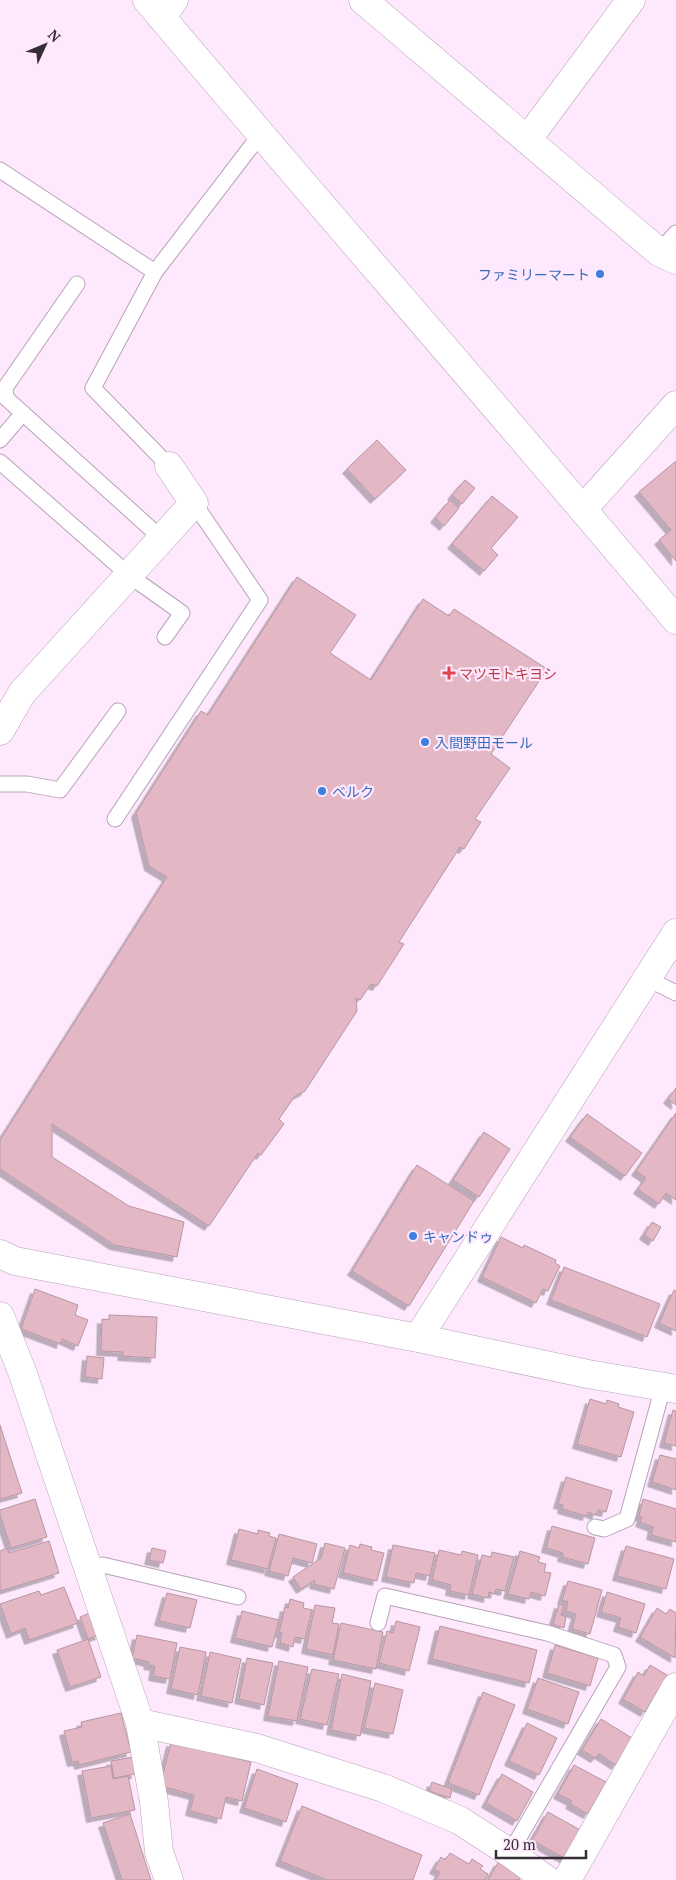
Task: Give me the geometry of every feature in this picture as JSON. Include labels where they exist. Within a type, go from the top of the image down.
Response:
[{"type":"street","points":[[363,0],[528,140],[670,248]]},
{"type":"street","points":[[528,140],[631,0]]},
{"type":"street","points":[[161,6],[260,135],[675,618]]},
{"type":"street","points":[[583,509],[676,405]]},
{"type":"street","points":[[0,731],[22,693],[130,576],[160,538],[194,503],[169,466]]},
{"type":"street","points":[[418,1338],[676,933]]},
{"type":"street","points":[[0,1254],[15,1261],[418,1338],[588,1374],[670,1388]]},
{"type":"street","points":[[0,1316],[23,1374],[140,1723],[154,1802],[159,1852],[169,1880]]},
{"type":"street","points":[[567,1880],[676,1687]]},
{"type":"street","points":[[140,1723],[257,1748],[383,1788],[460,1820],[547,1880]]},
{"type":"lane","points":[[169,466],[93,388],[155,272],[260,135]]},
{"type":"lane","points":[[0,170],[155,272]]},
{"type":"lane","points":[[77,284],[5,388],[6,398],[160,538]]},
{"type":"lane","points":[[0,440],[22,413]]},
{"type":"lane","points":[[0,462],[130,576],[182,613],[166,637]]},
{"type":"lane","points":[[115,819],[260,600],[194,503]]},
{"type":"lane","points":[[0,784],[28,784],[60,790],[118,711]]},
{"type":"lane","points":[[646,978],[676,993]]},
{"type":"lane","points":[[595,1527],[604,1529],[627,1519],[670,1388]]},
{"type":"lane","points":[[88,1570],[103,1565],[238,1597]]},
{"type":"lane","points":[[378,1623],[385,1596],[547,1633],[614,1655],[618,1667],[510,1853]]},
{"type":"building","points":[[377,440],[406,470],[375,499],[347,469]]},
{"type":"building","points":[[676,461],[676,561],[659,540],[671,530],[639,492]]},
{"type":"building","points":[[465,480],[475,488],[462,504],[452,495]]},
{"type":"building","points":[[492,496],[518,517],[491,548],[498,555],[484,571],[452,544]]},
{"type":"building","points":[[450,500],[459,508],[444,526],[435,518]]},
{"type":"building","points":[[297,577],[356,615],[330,653],[371,680],[423,599],[449,616],[454,609],[547,669],[491,754],[510,768],[475,819],[481,822],[464,849],[460,847],[399,942],[404,944],[377,986],[371,984],[360,1000],[356,998],[357,1011],[305,1091],[295,1096],[279,1119],[284,1124],[261,1155],[258,1153],[209,1226],[52,1124],[52,1157],[129,1206],[184,1222],[177,1257],[114,1245],[0,1169],[0,1140],[167,877],[149,866],[136,813],[201,711],[208,715]]},
{"type":"building","points":[[676,1088],[676,1105],[668,1099]]},
{"type":"building","points":[[676,1113],[676,1200],[666,1193],[659,1204],[638,1189],[646,1178],[636,1171]]},
{"type":"building","points":[[587,1114],[642,1153],[625,1176],[570,1137]]},
{"type":"building","points":[[484,1132],[510,1149],[479,1197],[453,1180]]},
{"type":"building","name":"キャンドゥ","points":[[417,1165],[474,1201],[409,1306],[352,1271]]},
{"type":"building","points":[[652,1222],[661,1227],[653,1241],[644,1235]]},
{"type":"building","points":[[501,1237],[523,1248],[524,1245],[556,1260],[555,1263],[560,1266],[548,1291],[543,1289],[536,1303],[482,1277]]},
{"type":"building","points":[[564,1267],[660,1304],[647,1337],[551,1300]]},
{"type":"building","points":[[35,1289],[78,1305],[75,1315],[88,1320],[78,1346],[62,1339],[61,1344],[21,1329]]},
{"type":"building","points":[[674,1290],[676,1291],[676,1331],[659,1323]]},
{"type":"building","points":[[109,1315],[157,1317],[155,1358],[122,1356],[123,1352],[101,1351],[102,1319],[109,1320]]},
{"type":"building","points":[[87,1356],[104,1358],[102,1379],[85,1377]]},
{"type":"building","points":[[590,1399],[606,1404],[607,1400],[619,1404],[618,1407],[634,1412],[621,1457],[577,1444]]},
{"type":"building","points":[[673,1410],[676,1411],[676,1446],[664,1443]]},
{"type":"building","points":[[0,1425],[22,1493],[0,1499]]},
{"type":"building","points":[[660,1455],[676,1459],[676,1490],[652,1482]]},
{"type":"building","points":[[566,1477],[612,1491],[606,1512],[598,1510],[596,1515],[588,1512],[587,1516],[562,1509],[563,1505],[558,1504]]},
{"type":"building","points":[[35,1499],[47,1537],[11,1548],[0,1510]]},
{"type":"building","points":[[643,1499],[676,1509],[676,1542],[651,1535],[653,1527],[640,1522],[642,1517],[639,1516]]},
{"type":"building","points":[[552,1526],[595,1538],[588,1564],[562,1557],[563,1553],[546,1548]]},
{"type":"building","points":[[239,1529],[258,1534],[258,1530],[270,1533],[269,1536],[276,1538],[268,1569],[231,1560]]},
{"type":"building","points":[[279,1534],[317,1544],[312,1563],[293,1558],[288,1576],[269,1571]]},
{"type":"building","points":[[49,1541],[59,1573],[0,1591],[0,1551],[7,1548],[9,1553]]},
{"type":"building","points":[[325,1543],[345,1548],[334,1589],[314,1584],[315,1580],[301,1589],[293,1577],[321,1558]]},
{"type":"building","points":[[360,1544],[372,1547],[371,1550],[384,1553],[377,1581],[343,1573],[350,1545],[359,1548]]},
{"type":"building","points":[[393,1545],[435,1553],[430,1576],[416,1573],[414,1583],[386,1577]]},
{"type":"building","points":[[626,1546],[674,1559],[666,1589],[617,1576]]},
{"type":"building","points":[[152,1548],[166,1551],[163,1563],[149,1560]]},
{"type":"building","points":[[439,1550],[461,1555],[462,1551],[478,1555],[469,1595],[450,1591],[451,1585],[432,1580]]},
{"type":"building","points":[[520,1551],[540,1557],[538,1562],[546,1564],[544,1572],[551,1573],[545,1596],[531,1592],[529,1599],[508,1594]]},
{"type":"building","points":[[492,1552],[514,1557],[505,1591],[496,1589],[495,1594],[489,1592],[488,1598],[472,1594],[482,1555],[491,1557]]},
{"type":"building","points":[[568,1581],[602,1590],[590,1634],[572,1629],[576,1614],[566,1611],[568,1602],[562,1600]]},
{"type":"building","points":[[64,1587],[78,1623],[29,1640],[25,1628],[11,1634],[0,1604],[39,1591],[41,1595]]},
{"type":"building","points":[[607,1592],[645,1604],[636,1633],[618,1627],[621,1618],[601,1612]]},
{"type":"building","points":[[167,1593],[197,1600],[190,1628],[159,1621]]},
{"type":"building","points":[[290,1599],[304,1603],[303,1608],[312,1610],[305,1639],[295,1637],[293,1647],[280,1643],[282,1633],[279,1633],[285,1607],[288,1608]]},
{"type":"building","points":[[559,1604],[564,1605],[561,1615],[566,1617],[564,1628],[553,1624]]},
{"type":"building","points":[[315,1605],[335,1608],[332,1623],[339,1624],[333,1655],[306,1649]]},
{"type":"building","points":[[657,1608],[666,1614],[670,1609],[676,1613],[675,1658],[640,1637]]},
{"type":"building","points":[[242,1611],[279,1620],[272,1647],[235,1638]]},
{"type":"building","points":[[92,1612],[100,1635],[88,1639],[80,1617]]},
{"type":"building","points":[[396,1621],[420,1627],[409,1671],[379,1663],[387,1631],[393,1633]]},
{"type":"building","points":[[341,1623],[383,1632],[376,1669],[333,1660]]},
{"type":"building","points":[[440,1626],[537,1650],[529,1683],[432,1659]]},
{"type":"building","points":[[137,1635],[177,1643],[170,1679],[153,1676],[155,1666],[148,1665],[149,1662],[132,1658]]},
{"type":"building","points":[[88,1639],[101,1677],[70,1687],[57,1650]]},
{"type":"building","points":[[555,1645],[598,1658],[590,1686],[547,1673]]},
{"type":"building","points":[[180,1647],[206,1652],[198,1695],[171,1689]]},
{"type":"building","points":[[210,1652],[241,1659],[232,1703],[201,1696]]},
{"type":"building","points":[[247,1658],[273,1663],[264,1705],[239,1699]]},
{"type":"building","points":[[279,1661],[308,1667],[297,1721],[268,1716]]},
{"type":"building","points":[[650,1665],[667,1675],[645,1712],[623,1699],[638,1672],[644,1676]]},
{"type":"building","points":[[312,1669],[339,1674],[327,1725],[300,1719]]},
{"type":"building","points":[[342,1674],[371,1681],[360,1736],[331,1730]]},
{"type":"building","points":[[538,1678],[579,1692],[568,1724],[527,1709]]},
{"type":"building","points":[[375,1683],[403,1690],[393,1734],[364,1728]]},
{"type":"building","points":[[483,1692],[515,1705],[479,1795],[448,1783]]},
{"type":"building","points":[[121,1713],[131,1752],[79,1765],[78,1761],[72,1762],[64,1731],[82,1727],[81,1722]]},
{"type":"building","points":[[601,1719],[632,1738],[616,1765],[599,1754],[595,1758],[582,1750]]},
{"type":"building","points":[[527,1723],[557,1738],[539,1775],[509,1761]]},
{"type":"building","points":[[171,1742],[251,1762],[242,1801],[226,1797],[221,1819],[190,1811],[194,1795],[160,1786]]},
{"type":"building","points":[[133,1757],[136,1774],[114,1778],[111,1761]]},
{"type":"building","points":[[574,1765],[606,1782],[588,1814],[570,1804],[572,1801],[558,1794]]},
{"type":"building","points":[[111,1766],[113,1779],[128,1776],[135,1810],[91,1818],[82,1771]]},
{"type":"building","points":[[257,1769],[298,1784],[286,1822],[244,1808]]},
{"type":"building","points":[[502,1774],[533,1792],[517,1821],[486,1803]]},
{"type":"building","points":[[432,1782],[452,1789],[450,1798],[429,1791]]},
{"type":"building","points":[[302,1806],[422,1855],[413,1880],[327,1880],[280,1861]]},
{"type":"building","points":[[548,1812],[582,1831],[566,1859],[532,1840]]},
{"type":"building","points":[[130,1814],[151,1880],[122,1880],[103,1823]]},
{"type":"building","points":[[450,1853],[469,1864],[472,1859],[483,1866],[480,1869],[488,1874],[485,1880],[435,1880],[440,1872],[434,1869],[441,1857],[445,1860]]},
{"type":"building","points":[[499,1861],[522,1876],[519,1880],[488,1880]]},
{"type":"place","name":"ファミリーマート","points":[[600,274]]},
{"type":"place","name":"マツモトキヨシ","points":[[449,673]]},
{"type":"place","name":"入間野田モール","points":[[425,742]]},
{"type":"place","name":"ベルク","points":[[322,791]]},
{"type":"place","name":"キャンドゥ","points":[[413,1236]]}]
